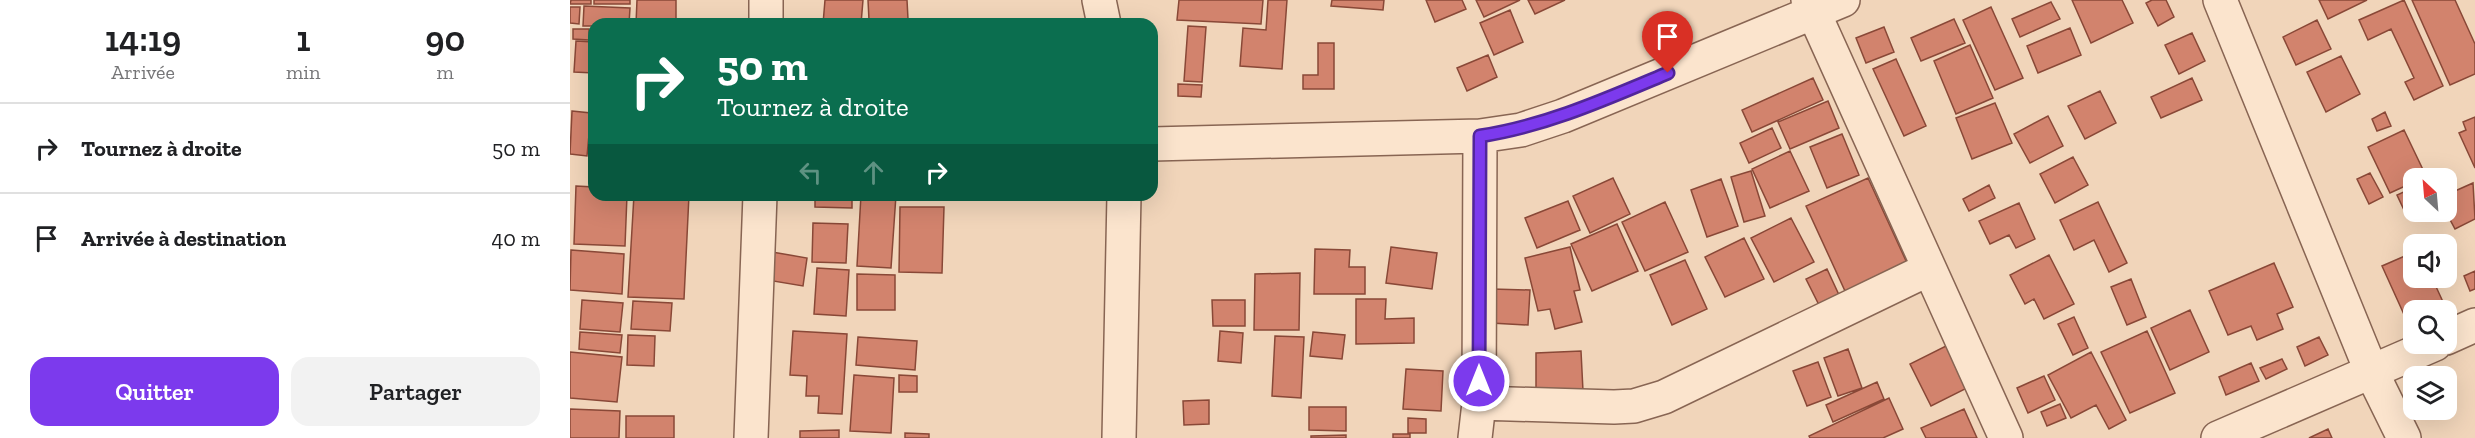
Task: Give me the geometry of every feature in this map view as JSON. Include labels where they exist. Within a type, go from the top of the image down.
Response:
[{"type":"street","points":[[766,0],[766,18]]},
{"type":"street","points":[[1099,0],[1103,18]]},
{"type":"street","points":[[1158,144],[1480,136],[1521,130],[1563,116],[1811,7],[1843,0]]},
{"type":"street","points":[[2220,0],[2372,373],[2404,438]]},
{"type":"street","points":[[1811,7],[2006,438]]},
{"type":"street","points":[[1475,438],[1479,403],[1480,136]]},
{"type":"street","points":[[751,438],[760,201]]},
{"type":"street","points":[[1119,438],[1124,201]]},
{"type":"street","points":[[1479,403],[1634,406],[1664,397],[1929,269]]},
{"type":"street","points":[[2457,333],[2475,325]]},
{"type":"street","points":[[2218,438],[2413,354]]},
{"type":"building","points":[[571,0],[591,0],[591,4],[570,4]]},
{"type":"building","points":[[594,0],[630,0],[630,4],[594,4]]},
{"type":"building","points":[[637,0],[676,0],[676,18],[636,18]]},
{"type":"building","points":[[825,0],[863,0],[862,18],[824,18]]},
{"type":"building","points":[[868,0],[907,0],[908,18],[869,18]]},
{"type":"building","points":[[1179,0],[1263,0],[1261,24],[1177,20]]},
{"type":"building","points":[[1268,0],[1287,0],[1282,69],[1240,66],[1243,28],[1266,30]]},
{"type":"building","points":[[1332,0],[1384,0],[1383,10],[1331,6]]},
{"type":"building","points":[[1426,0],[1462,0],[1466,9],[1435,22]]},
{"type":"building","points":[[1476,0],[1520,0],[1484,17]]},
{"type":"building","points":[[1528,0],[1565,0],[1535,14]]},
{"type":"building","points":[[2072,0],[2122,0],[2133,23],[2091,43]]},
{"type":"building","points":[[2152,0],[2166,0],[2174,17],[2158,26],[2146,3]]},
{"type":"building","points":[[2319,0],[2367,0],[2328,19]]},
{"type":"building","points":[[2404,0],[2443,86],[2414,100],[2405,82],[2414,78],[2391,29],[2368,40],[2359,20]]},
{"type":"building","points":[[2412,0],[2455,0],[2475,44],[2475,74],[2450,85]]},
{"type":"building","points":[[2051,2],[2060,19],[2020,37],[2012,19]]},
{"type":"building","points":[[584,6],[630,8],[629,18],[588,18],[588,26],[583,26]]},
{"type":"building","points":[[570,7],[580,7],[579,24],[570,23]]},
{"type":"building","points":[[1991,7],[2023,78],[1995,90],[1963,20]]},
{"type":"building","points":[[1510,10],[1523,42],[1494,55],[1480,23]]},
{"type":"building","points":[[1954,19],[1965,43],[1921,61],[1911,38]]},
{"type":"building","points":[[2317,20],[2331,49],[2296,65],[2283,37]]},
{"type":"building","points":[[1188,26],[1206,27],[1202,82],[1184,81]]},
{"type":"building","points":[[1884,27],[1894,52],[1866,63],[1856,38]]},
{"type":"building","points":[[2070,28],[2081,55],[2038,73],[2027,46]]},
{"type":"building","points":[[573,29],[588,29],[588,40],[573,39]]},
{"type":"building","points":[[2192,33],[2205,61],[2179,74],[2165,45]]},
{"type":"building","points":[[576,41],[588,42],[588,73],[574,72]]},
{"type":"building","points":[[1318,43],[1334,43],[1334,89],[1303,89],[1303,75],[1318,75]]},
{"type":"building","points":[[1970,45],[1993,98],[1956,114],[1934,61]]},
{"type":"building","points":[[1488,55],[1497,77],[1467,91],[1457,68]]},
{"type":"building","points":[[2341,56],[2360,94],[2326,112],[2307,72]]},
{"type":"building","points":[[1896,59],[1926,126],[1904,136],[1873,69]]},
{"type":"building","points":[[1813,78],[1823,100],[1752,132],[1742,110]]},
{"type":"building","points":[[2192,78],[2202,100],[2161,118],[2151,97]]},
{"type":"building","points":[[1178,84],[1202,85],[1201,97],[1178,96]]},
{"type":"building","points":[[2100,91],[2116,123],[2085,139],[2068,106]]},
{"type":"building","points":[[1828,101],[1839,128],[1790,149],[1778,122]]},
{"type":"building","points":[[1995,103],[2012,143],[1972,159],[1956,118]]},
{"type":"building","points":[[572,111],[588,113],[587,156],[570,154]]},
{"type":"building","points":[[2385,112],[2391,126],[2377,131],[2372,119]]},
{"type":"building","points":[[2048,116],[2063,146],[2030,163],[2014,134]]},
{"type":"building","points":[[2475,117],[2475,168],[2459,133],[2466,130],[2463,122]]},
{"type":"building","points":[[1772,128],[1781,148],[1749,163],[1740,143]]},
{"type":"building","points":[[2404,130],[2422,168],[2403,168],[2403,187],[2390,193],[2368,147]]},
{"type":"building","points":[[1842,134],[1859,175],[1827,188],[1810,147]]},
{"type":"building","points":[[1790,151],[1809,191],[1770,208],[1752,169]]},
{"type":"building","points":[[2073,157],[2088,185],[2055,203],[2040,174]]},
{"type":"building","points":[[1751,171],[1765,216],[1744,222],[1731,177]]},
{"type":"building","points":[[2370,173],[2383,197],[2369,204],[2357,179]]},
{"type":"building","points":[[1613,178],[1630,214],[1590,233],[1573,196]]},
{"type":"building","points":[[1868,178],[1907,263],[1845,291],[1806,206]]},
{"type":"building","points":[[1721,179],[1738,226],[1707,237],[1691,190]]},
{"type":"building","points":[[2473,183],[2475,219],[2455,229],[2451,222],[2457,222],[2457,190]]},
{"type":"building","points":[[1989,185],[1995,198],[1969,211],[1963,199]]},
{"type":"building","points":[[576,186],[588,187],[588,201],[627,201],[625,246],[574,244]]},
{"type":"building","points":[[2403,192],[2403,208],[2397,195]]},
{"type":"building","points":[[634,201],[689,201],[684,299],[628,297]]},
{"type":"building","points":[[815,201],[852,201],[852,208],[815,207]]},
{"type":"building","points":[[861,201],[896,201],[891,268],[857,266]]},
{"type":"building","points":[[1568,201],[1580,230],[1537,248],[1525,218]]},
{"type":"building","points":[[1665,202],[1688,252],[1645,271],[1622,222]]},
{"type":"building","points":[[2098,202],[2127,263],[2109,272],[2094,240],[2074,250],[2060,220]]},
{"type":"building","points":[[2019,203],[2035,239],[2016,248],[2009,235],[1990,244],[1979,221]]},
{"type":"building","points":[[900,207],[944,207],[942,273],[899,272]]},
{"type":"building","points":[[1791,218],[1814,262],[1774,282],[1751,238]]},
{"type":"building","points":[[813,223],[848,224],[846,263],[812,262]]},
{"type":"building","points":[[1617,224],[1638,271],[1592,291],[1571,244]]},
{"type":"building","points":[[1744,238],[1764,279],[1725,297],[1705,257]]},
{"type":"building","points":[[1391,247],[1437,253],[1432,289],[1386,283]]},
{"type":"building","points":[[1570,247],[1580,290],[1574,291],[1582,322],[1555,329],[1550,309],[1538,311],[1525,258]]},
{"type":"building","points":[[1315,249],[1350,250],[1349,267],[1365,267],[1365,294],[1314,294]]},
{"type":"building","points":[[571,250],[624,254],[622,294],[570,290]]},
{"type":"building","points":[[772,252],[807,258],[803,286],[767,280]]},
{"type":"building","points":[[2049,255],[2074,304],[2044,319],[2034,299],[2025,304],[2010,275]]},
{"type":"building","points":[[2403,257],[2403,288],[2437,288],[2442,300],[2403,300],[2403,312],[2382,266]]},
{"type":"building","points":[[1685,260],[1707,309],[1672,325],[1650,275]]},
{"type":"building","points":[[2274,263],[2293,307],[2277,314],[2283,329],[2257,340],[2251,326],[2228,335],[2209,291]]},
{"type":"building","points":[[817,268],[849,270],[846,316],[814,314]]},
{"type":"building","points":[[1827,269],[1839,295],[1819,305],[1806,279]]},
{"type":"building","points":[[2475,271],[2475,289],[2470,291],[2464,276]]},
{"type":"building","points":[[1300,273],[1299,330],[1254,330],[1255,274]]},
{"type":"building","points":[[857,274],[895,275],[895,310],[857,310]]},
{"type":"building","points":[[2131,279],[2146,317],[2127,325],[2111,287]]},
{"type":"building","points":[[1492,289],[1530,290],[1528,325],[1491,323]]},
{"type":"building","points":[[1356,299],[1386,299],[1385,319],[1414,318],[1414,343],[1356,344]]},
{"type":"building","points":[[582,300],[623,303],[620,332],[580,329]]},
{"type":"building","points":[[1212,300],[1245,300],[1245,326],[1213,326]]},
{"type":"building","points":[[633,301],[672,303],[670,331],[631,329]]},
{"type":"building","points":[[2190,310],[2209,352],[2170,370],[2151,328]]},
{"type":"building","points":[[2074,317],[2088,348],[2073,355],[2058,324]]},
{"type":"building","points":[[793,331],[847,334],[842,414],[818,413],[819,396],[806,396],[807,376],[790,375]]},
{"type":"building","points":[[1220,331],[1243,333],[1241,363],[1218,361]]},
{"type":"building","points":[[2147,331],[2175,393],[2130,413],[2101,352]]},
{"type":"building","points":[[580,332],[622,335],[620,353],[579,349]]},
{"type":"building","points":[[1313,332],[1345,335],[1342,359],[1310,356]]},
{"type":"building","points":[[628,335],[655,336],[654,366],[627,365]]},
{"type":"building","points":[[1275,336],[1304,337],[1301,398],[1272,396]]},
{"type":"building","points":[[858,337],[917,341],[915,370],[856,365]]},
{"type":"building","points":[[2319,337],[2328,355],[2305,366],[2297,347]]},
{"type":"building","points":[[1948,345],[1969,387],[1931,406],[1910,364]]},
{"type":"building","points":[[1848,349],[1862,388],[1838,396],[1824,358]]},
{"type":"building","points":[[1581,351],[1583,391],[1536,392],[1536,353]]},
{"type":"building","points":[[570,352],[622,357],[617,402],[570,398]]},
{"type":"building","points":[[2091,352],[2126,420],[2109,429],[2096,405],[2071,418],[2048,375]]},
{"type":"building","points":[[2282,359],[2287,369],[2266,379],[2260,368]]},
{"type":"building","points":[[1818,362],[1831,397],[1807,406],[1793,371]]},
{"type":"building","points":[[2251,363],[2259,381],[2226,395],[2219,377]]},
{"type":"building","points":[[1406,369],[1443,371],[1441,411],[1403,409]]},
{"type":"building","points":[[854,375],[894,378],[891,433],[850,431]]},
{"type":"building","points":[[899,375],[917,376],[917,392],[899,392]]},
{"type":"building","points":[[2044,376],[2055,400],[2028,413],[2017,388]]},
{"type":"building","points":[[1877,382],[1884,399],[1833,422],[1826,405]]},
{"type":"building","points":[[1889,398],[1903,429],[1883,438],[1810,438],[1809,436]]},
{"type":"building","points":[[1209,400],[1209,424],[1184,425],[1183,401]]},
{"type":"building","points":[[2060,404],[2066,418],[2047,426],[2041,412]]},
{"type":"building","points":[[1309,407],[1346,407],[1346,431],[1309,430]]},
{"type":"building","points":[[570,409],[620,411],[619,438],[570,438]]},
{"type":"building","points":[[1964,409],[1977,438],[1926,438],[1921,428]]},
{"type":"building","points":[[626,416],[674,416],[674,438],[626,438]]},
{"type":"building","points":[[1408,418],[1426,419],[1426,433],[1408,433]]},
{"type":"building","points":[[2328,429],[2332,438],[2309,438]]},
{"type":"building","points":[[839,430],[839,438],[800,438],[800,431]]},
{"type":"building","points":[[905,433],[929,434],[929,438],[905,438]]},
{"type":"building","points":[[1393,434],[1410,434],[1410,438],[1393,438]]},
{"type":"building","points":[[1346,435],[1346,438],[1311,438],[1311,436]]},
{"type":"route","points":[[1479,381],[1480,136],[1521,130],[1563,116],[1668,73]]}]
